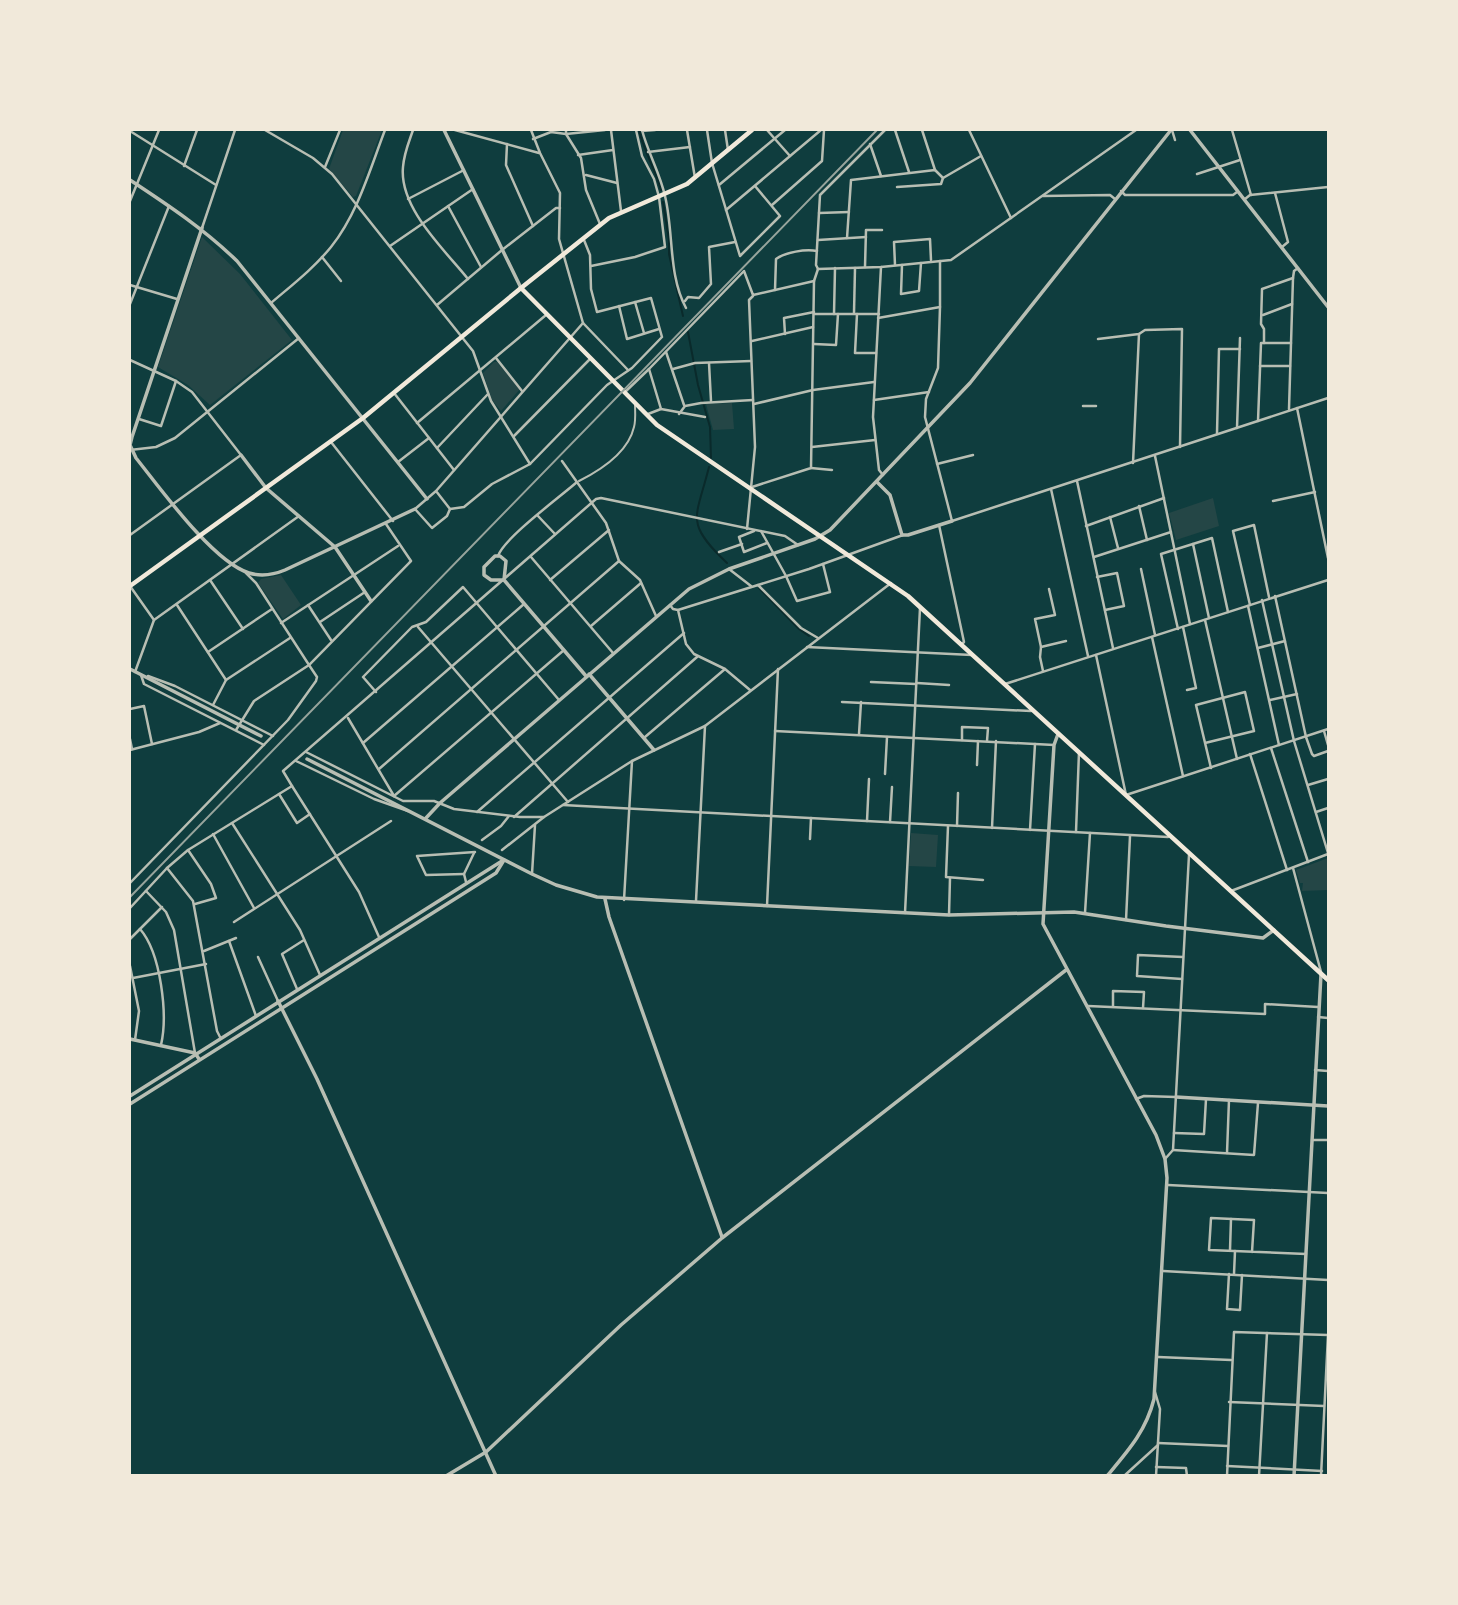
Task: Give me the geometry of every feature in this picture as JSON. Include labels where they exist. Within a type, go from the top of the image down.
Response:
[{"type":"main road","points":[[130,586],[363,418],[600,224],[621,211],[682,187],[728,150],[743,133],[751,130]]},
{"type":"main road","points":[[521,288],[646,415],[676,440],[891,583],[1328,980]]},
{"type":"street","points":[[130,201],[159,130]]},
{"type":"street","points":[[184,166],[197,130]]},
{"type":"street","points":[[130,883],[288,720],[317,677],[246,573],[200,536],[131,450],[131,440],[153,370],[235,130]]},
{"type":"street","points":[[265,130],[324,167],[390,246],[473,351],[488,394],[530,464]]},
{"type":"street","points":[[324,167],[340,130]]},
{"type":"street","points":[[271,303],[305,275],[336,240],[356,204],[385,130]]},
{"type":"street","points":[[413,130],[403,166],[408,199],[468,279]]},
{"type":"street","points":[[444,130],[521,288]]},
{"type":"street","points":[[455,130],[540,153]]},
{"type":"street","points":[[531,130],[559,190],[559,235],[583,323],[628,370]]},
{"type":"street","points":[[533,139],[551,132],[605,130]]},
{"type":"street","points":[[611,130],[621,211]]},
{"type":"street","points":[[590,266],[635,257],[665,247],[659,197],[654,179],[642,156],[636,130]]},
{"type":"street","points":[[655,130],[642,130],[648,152],[660,174],[673,241],[673,260],[683,303],[687,308]]},
{"type":"street","points":[[687,130],[695,178]]},
{"type":"street","points":[[707,130],[712,163],[738,256],[742,256],[780,216],[755,186]]},
{"type":"street","points":[[725,130],[728,150]]},
{"type":"street","points":[[767,130],[791,156]]},
{"type":"street","points":[[719,185],[785,130]]},
{"type":"street","points":[[726,210],[822,130]]},
{"type":"street","points":[[771,205],[822,161],[822,130]]},
{"type":"street","points":[[811,468],[814,281],[818,269],[816,265],[821,193],[885,130]]},
{"type":"street","points":[[895,130],[909,172]]},
{"type":"street","points":[[922,130],[935,170],[943,178]]},
{"type":"street","points":[[977,130],[970,131],[1011,218]]},
{"type":"street","points":[[818,269],[881,267],[954,258],[1136,130]]},
{"type":"street","points":[[426,818],[669,604],[700,583],[729,569],[798,545],[830,530],[970,383],[1171,130],[1175,140]]},
{"type":"street","points":[[1190,130],[1328,307]]},
{"type":"street","points":[[1232,130],[1251,195]]},
{"type":"street","points":[[130,131],[216,185]]},
{"type":"street","points":[[566,132],[578,155],[585,174],[586,190],[600,224]]},
{"type":"street","points":[[870,144],[881,176]]},
{"type":"street","points":[[508,145],[506,165],[533,226]]},
{"type":"street","points":[[648,152],[690,147]]},
{"type":"street","points":[[578,155],[613,150]]},
{"type":"street","points":[[897,187],[941,184],[943,178],[981,156]]},
{"type":"street","points":[[1197,174],[1240,160]]},
{"type":"street","points":[[408,199],[464,170]]},
{"type":"street","points":[[847,238],[851,180],[935,170]]},
{"type":"street","points":[[585,174],[617,183]]},
{"type":"street","points":[[130,180],[202,229],[237,261],[427,499]]},
{"type":"street","points":[[1245,199],[1251,195],[1328,187]]},
{"type":"street","points":[[390,246],[473,189]]},
{"type":"street","points":[[1121,191],[1125,195],[1233,195],[1238,191]]},
{"type":"street","points":[[1275,193],[1287,242],[1282,247]]},
{"type":"street","points":[[1043,196],[1110,195],[1115,198]]},
{"type":"street","points":[[130,304],[169,206]]},
{"type":"street","points":[[447,206],[481,268]]},
{"type":"street","points":[[436,305],[502,250],[556,208],[560,208]]},
{"type":"street","points":[[819,214],[849,212]]},
{"type":"street","points":[[865,267],[866,230],[882,230]]},
{"type":"street","points":[[450,509],[464,507],[492,484],[530,464],[612,381],[628,370],[662,337],[652,298],[597,312],[591,289],[590,255],[583,237]]},
{"type":"street","points":[[818,240],[866,237]]},
{"type":"street","points":[[895,265],[894,242],[930,239],[931,262]]},
{"type":"street","points":[[683,303],[688,297],[699,298],[711,284],[709,247],[735,242]]},
{"type":"street","points":[[775,291],[776,259],[807,250],[817,251]]},
{"type":"street","points":[[322,257],[341,281]]},
{"type":"street","points":[[940,261],[938,368],[925,412],[952,521]]},
{"type":"street","points":[[902,265],[901,294],[919,291],[921,263]]},
{"type":"street","points":[[881,267],[874,400],[875,440],[879,470],[883,475]]},
{"type":"street","points":[[813,344],[836,345],[835,268]]},
{"type":"street","points":[[855,268],[855,353],[876,353]]},
{"type":"street","points":[[1289,411],[1293,278],[1294,271],[1298,268]]},
{"type":"street","points":[[624,393],[744,271],[753,295]]},
{"type":"street","points":[[1264,343],[1261,315],[1263,288],[1293,278]]},
{"type":"street","points":[[747,529],[755,447],[749,300],[753,295],[814,281]]},
{"type":"street","points":[[130,285],[177,299]]},
{"type":"street","points":[[635,302],[644,334]]},
{"type":"street","points":[[1261,315],[1292,304]]},
{"type":"street","points":[[618,306],[627,339],[660,329]]},
{"type":"street","points":[[785,334],[784,318],[814,313],[878,316],[940,307]]},
{"type":"street","points":[[417,423],[547,315]]},
{"type":"street","points":[[246,573],[273,575],[415,509],[455,470],[583,323]]},
{"type":"street","points":[[751,341],[813,327]]},
{"type":"street","points":[[1098,340],[1139,334],[1145,330],[1182,330],[1180,447]]},
{"type":"street","points":[[1133,463],[1139,334]]},
{"type":"street","points":[[131,450],[164,444],[299,338]]},
{"type":"street","points":[[1237,428],[1240,338]]},
{"type":"street","points":[[1258,421],[1261,343],[1291,343]]},
{"type":"street","points":[[1217,434],[1219,349],[1240,349]]},
{"type":"street","points":[[666,352],[685,406]]},
{"type":"street","points":[[496,358],[523,391]]},
{"type":"street","points":[[513,437],[590,359]]},
{"type":"street","points":[[130,360],[176,381],[192,392],[266,488],[335,547],[371,601]]},
{"type":"street","points":[[673,369],[693,363],[751,361]]},
{"type":"street","points":[[709,363],[711,402]]},
{"type":"street","points":[[1260,366],[1290,366]]},
{"type":"street","points":[[649,369],[661,409]]},
{"type":"street","points":[[138,418],[160,426],[176,381]]},
{"type":"street","points":[[679,414],[685,406],[702,403],[754,402],[813,390],[874,382]]},
{"type":"street","points":[[874,400],[929,392]]},
{"type":"street","points":[[394,393],[455,470]]},
{"type":"street","points":[[437,448],[488,394]]},
{"type":"street","points":[[678,610],[1328,398]]},
{"type":"street","points":[[503,578],[491,580],[483,572],[484,567],[538,516],[578,482],[603,469],[624,447],[634,428],[635,404]]},
{"type":"street","points":[[1083,406],[1096,406]]},
{"type":"street","points":[[1297,408],[1328,558]]},
{"type":"street","points":[[646,415],[661,409],[705,418]]},
{"type":"street","points":[[398,462],[429,438]]},
{"type":"street","points":[[811,447],[875,440]]},
{"type":"street","points":[[331,442],[393,521]]},
{"type":"street","points":[[130,535],[241,455]]},
{"type":"street","points":[[937,464],[973,455]]},
{"type":"street","points":[[1154,456],[1191,625]]},
{"type":"street","points":[[562,461],[593,502],[609,530],[619,561],[642,583],[656,616]]},
{"type":"street","points":[[749,489],[811,468],[832,470]]},
{"type":"street","points":[[1077,481],[1113,649]]},
{"type":"street","points":[[877,482],[890,495],[903,535]]},
{"type":"street","points":[[1051,489],[1088,657]]},
{"type":"street","points":[[436,491],[450,509]]},
{"type":"street","points":[[1273,501],[1315,492]]},
{"type":"street","points":[[379,937],[359,892],[283,771],[431,644],[503,578],[601,498],[785,536],[798,545]]},
{"type":"street","points":[[1086,526],[1164,498]]},
{"type":"street","points":[[1139,506],[1147,540]]},
{"type":"street","points":[[415,509],[432,528],[447,516],[450,509]]},
{"type":"street","points":[[135,671],[154,620],[299,516]]},
{"type":"street","points":[[538,516],[555,534]]},
{"type":"street","points":[[1110,517],[1118,549]]},
{"type":"street","points":[[236,730],[254,701],[309,665],[411,561],[386,524]]},
{"type":"street","points":[[1269,598],[1254,524],[1233,531],[1279,745]]},
{"type":"street","points":[[939,525],[964,642],[961,645]]},
{"type":"street","points":[[550,580],[609,530]]},
{"type":"street","points":[[755,530],[739,537],[744,552],[767,543]]},
{"type":"street","points":[[761,531],[797,601],[830,592],[823,564]]},
{"type":"street","points":[[1093,557],[1171,532]]},
{"type":"street","points":[[1187,691],[1196,688],[1161,555],[1212,538],[1228,612]]},
{"type":"street","points":[[719,552],[741,544]]},
{"type":"street","points":[[1193,544],[1237,759]]},
{"type":"street","points":[[281,622],[400,545]]},
{"type":"street","points":[[498,556],[507,564],[503,578]]},
{"type":"street","points":[[531,557],[613,653]]},
{"type":"street","points":[[379,769],[619,561]]},
{"type":"street","points":[[729,569],[755,586],[801,628],[819,639]]},
{"type":"street","points":[[1142,569],[1183,776]]},
{"type":"street","points":[[1097,577],[1117,573],[1124,606],[1104,610]]},
{"type":"street","points":[[503,578],[654,750]]},
{"type":"street","points":[[210,580],[243,629]]},
{"type":"street","points":[[1004,684],[1328,580]]},
{"type":"street","points":[[590,626],[642,583]]},
{"type":"street","points":[[502,850],[544,817],[632,761],[705,726],[891,583]]},
{"type":"street","points":[[130,586],[154,620]]},
{"type":"street","points":[[376,692],[363,677],[412,627],[426,622],[463,587],[559,700]]},
{"type":"street","points":[[1043,671],[1035,619],[1055,615],[1049,589]]},
{"type":"street","points":[[320,622],[365,592]]},
{"type":"street","points":[[1275,596],[1306,737],[1314,756],[1328,751]]},
{"type":"street","points":[[1231,891],[1328,853],[1294,741],[1262,600]]},
{"type":"street","points":[[363,743],[524,604]]},
{"type":"street","points":[[669,604],[678,610],[686,644],[697,657],[725,669],[750,690]]},
{"type":"street","points":[[177,605],[226,680]]},
{"type":"street","points":[[308,605],[332,641]]},
{"type":"street","points":[[905,913],[920,608]]},
{"type":"street","points":[[208,652],[272,609]]},
{"type":"street","points":[[417,626],[568,802]]},
{"type":"street","points":[[477,812],[684,633]]},
{"type":"street","points":[[213,705],[226,680],[291,638]]},
{"type":"street","points":[[1041,648],[1066,641]]},
{"type":"street","points":[[1257,648],[1285,641]]},
{"type":"street","points":[[807,647],[972,655]]},
{"type":"street","points":[[394,796],[565,650]]},
{"type":"street","points":[[1096,655],[1126,795],[1326,730],[1328,745]]},
{"type":"street","points":[[482,840],[502,827],[511,816],[697,657]]},
{"type":"street","points":[[130,669],[261,736]]},
{"type":"street","points":[[644,738],[725,669]]},
{"type":"street","points":[[767,906],[778,669]]},
{"type":"street","points":[[141,675],[175,686],[273,736]]},
{"type":"street","points":[[141,675],[144,684],[264,745]]},
{"type":"street","points":[[871,682],[949,685]]},
{"type":"street","points":[[1205,743],[1254,731],[1245,692],[1196,705],[1210,768]]},
{"type":"street","points":[[1269,700],[1297,694]]},
{"type":"street","points":[[842,702],[1033,711]]},
{"type":"street","points":[[859,735],[861,702]]},
{"type":"street","points":[[130,709],[144,706],[152,744]]},
{"type":"street","points":[[347,717],[394,796]]},
{"type":"street","points":[[130,739],[131,750],[199,732],[221,723]]},
{"type":"street","points":[[696,903],[705,726]]},
{"type":"street","points":[[962,740],[962,727],[988,728],[987,741]]},
{"type":"street","points":[[775,731],[1054,745]]},
{"type":"street","points":[[1058,734],[1054,745],[1045,930],[1156,1135],[1165,1159],[1168,1185],[1155,1392],[1148,1420],[1140,1435],[1107,1475]]},
{"type":"street","points":[[885,774],[887,737]]},
{"type":"street","points":[[977,765],[978,741]]},
{"type":"street","points":[[992,828],[996,741]]},
{"type":"street","points":[[1030,830],[1035,744]]},
{"type":"street","points":[[1271,748],[1308,862]]},
{"type":"street","points":[[306,752],[403,801],[434,801],[454,809],[544,817]]},
{"type":"street","points":[[1076,832],[1079,752]]},
{"type":"street","points":[[1250,754],[1287,870]]},
{"type":"street","points":[[307,759],[532,874],[556,885],[605,899],[949,915],[1085,913],[1184,929],[1263,937],[1274,930]]},
{"type":"street","points":[[295,761],[374,799],[414,813]]},
{"type":"street","points":[[624,900],[632,761]]},
{"type":"street","points":[[867,821],[869,779]]},
{"type":"street","points":[[1308,785],[1328,779]]},
{"type":"street","points":[[130,908],[188,850],[292,786]]},
{"type":"street","points":[[890,823],[892,787]]},
{"type":"street","points":[[957,826],[958,793]]},
{"type":"street","points":[[279,794],[297,822],[310,814]]},
{"type":"street","points":[[564,805],[1130,836],[1172,836]]},
{"type":"street","points":[[1316,812],[1328,808]]},
{"type":"street","points":[[810,839],[811,818]]},
{"type":"street","points":[[234,922],[391,821]]},
{"type":"street","points":[[232,823],[304,940],[320,975]]},
{"type":"street","points":[[532,874],[535,824]]},
{"type":"street","points":[[948,826],[946,877],[983,880]]},
{"type":"street","points":[[1085,913],[1090,833]]},
{"type":"street","points":[[214,834],[254,909]]},
{"type":"street","points":[[1126,920],[1130,836]]},
{"type":"street","points":[[188,850],[211,884],[216,898],[194,904]]},
{"type":"street","points":[[464,874],[426,875],[417,856],[475,851],[464,874],[466,882]]},
{"type":"street","points":[[1165,1159],[1173,1150],[1189,852]]},
{"type":"street","points":[[130,1094],[504,860]]},
{"type":"street","points":[[130,1104],[496,873],[504,860]]},
{"type":"street","points":[[1293,868],[1321,974],[1294,1475]]},
{"type":"street","points":[[167,869],[189,894],[194,904],[220,1037]]},
{"type":"street","points":[[949,915],[950,878]]},
{"type":"street","points":[[146,891],[162,907],[174,930],[195,1053],[199,1059]]},
{"type":"street","points":[[605,899],[608,917],[722,1238]]},
{"type":"street","points":[[130,939],[162,907]]},
{"type":"street","points":[[140,929],[152,949],[157,973],[165,1026],[161,1045]]},
{"type":"street","points":[[203,951],[236,938]]},
{"type":"street","points":[[297,989],[282,954],[304,940]]},
{"type":"street","points":[[229,941],[256,1016]]},
{"type":"street","points":[[1182,979],[1137,976],[1138,955],[1183,957]]},
{"type":"street","points":[[258,957],[322,1090],[496,1475]]},
{"type":"street","points":[[133,978],[206,964]]},
{"type":"street","points":[[130,966],[139,1011],[135,1040]]},
{"type":"street","points":[[446,1475],[485,1452],[621,1325],[722,1238],[1066,970]]},
{"type":"street","points":[[1113,1006],[1113,991],[1144,992],[1143,1008]]},
{"type":"street","points":[[1085,1006],[1265,1014],[1265,1004],[1318,1007]]},
{"type":"street","points":[[1318,1017],[1328,1018]]},
{"type":"street","points":[[130,1039],[195,1053]]},
{"type":"street","points":[[1315,1070],[1328,1070]]},
{"type":"street","points":[[1136,1099],[1144,1096],[1176,1097],[1328,1106]]},
{"type":"street","points":[[1174,1133],[1204,1134],[1206,1099]]},
{"type":"street","points":[[1227,1153],[1229,1100]]},
{"type":"street","points":[[1173,1150],[1254,1155],[1258,1102]]},
{"type":"street","points":[[1312,1140],[1328,1140]]},
{"type":"street","points":[[1168,1185],[1328,1193]]},
{"type":"street","points":[[1252,1252],[1254,1220],[1211,1218],[1209,1250],[1252,1252],[1306,1254]]},
{"type":"street","points":[[1230,1251],[1231,1219]]},
{"type":"street","points":[[1234,1275],[1235,1251]]},
{"type":"street","points":[[1163,1271],[1328,1280]]},
{"type":"street","points":[[1229,1274],[1227,1310],[1240,1310],[1242,1275]]},
{"type":"street","points":[[1227,1475],[1234,1332],[1328,1335],[1321,1473]]},
{"type":"street","points":[[1259,1475],[1267,1333]]},
{"type":"street","points":[[1158,1357],[1233,1361]]},
{"type":"street","points":[[1155,1392],[1160,1409],[1156,1475]]},
{"type":"street","points":[[1229,1402],[1325,1406]]},
{"type":"street","points":[[1124,1475],[1158,1444],[1228,1446]]},
{"type":"street","points":[[1322,1451],[1328,1451]]},
{"type":"street","points":[[1227,1466],[1294,1469],[1328,1474]]},
{"type":"street","points":[[1156,1467],[1186,1468],[1187,1475]]},
{"type":"shaded area","points":[[343,130],[382,130],[356,196],[353,197],[329,169]]},
{"type":"shaded area","points":[[202,237],[240,274],[292,340],[210,405],[188,385],[158,367]]},
{"type":"shaded area","points":[[497,362],[520,389],[501,411],[492,400],[483,373]]},
{"type":"shaded area","points":[[732,403],[734,429],[713,430],[706,404]]},
{"type":"shaded area","points":[[1213,498],[1219,526],[1176,540],[1169,513]]},
{"type":"shaded area","points":[[281,575],[301,605],[283,619],[258,583],[261,579]]},
{"type":"shaded area","points":[[911,833],[938,835],[936,867],[909,866]]},
{"type":"shaded area","points":[[1328,858],[1328,890],[1302,891],[1303,883],[1300,883],[1296,870]]},
{"type":"waterway","points":[[639,130],[661,190]]},
{"type":"waterway","points":[[663,202],[669,254],[683,316]]},
{"type":"waterway","points":[[688,332],[698,385],[710,427],[711,458]]},
{"type":"waterway","points":[[709,467],[697,519],[704,538],[727,563]]},
{"type":"waterway","points":[[759,588],[809,636]]},
{"type":"railway","points":[[130,897],[877,130]]}]
